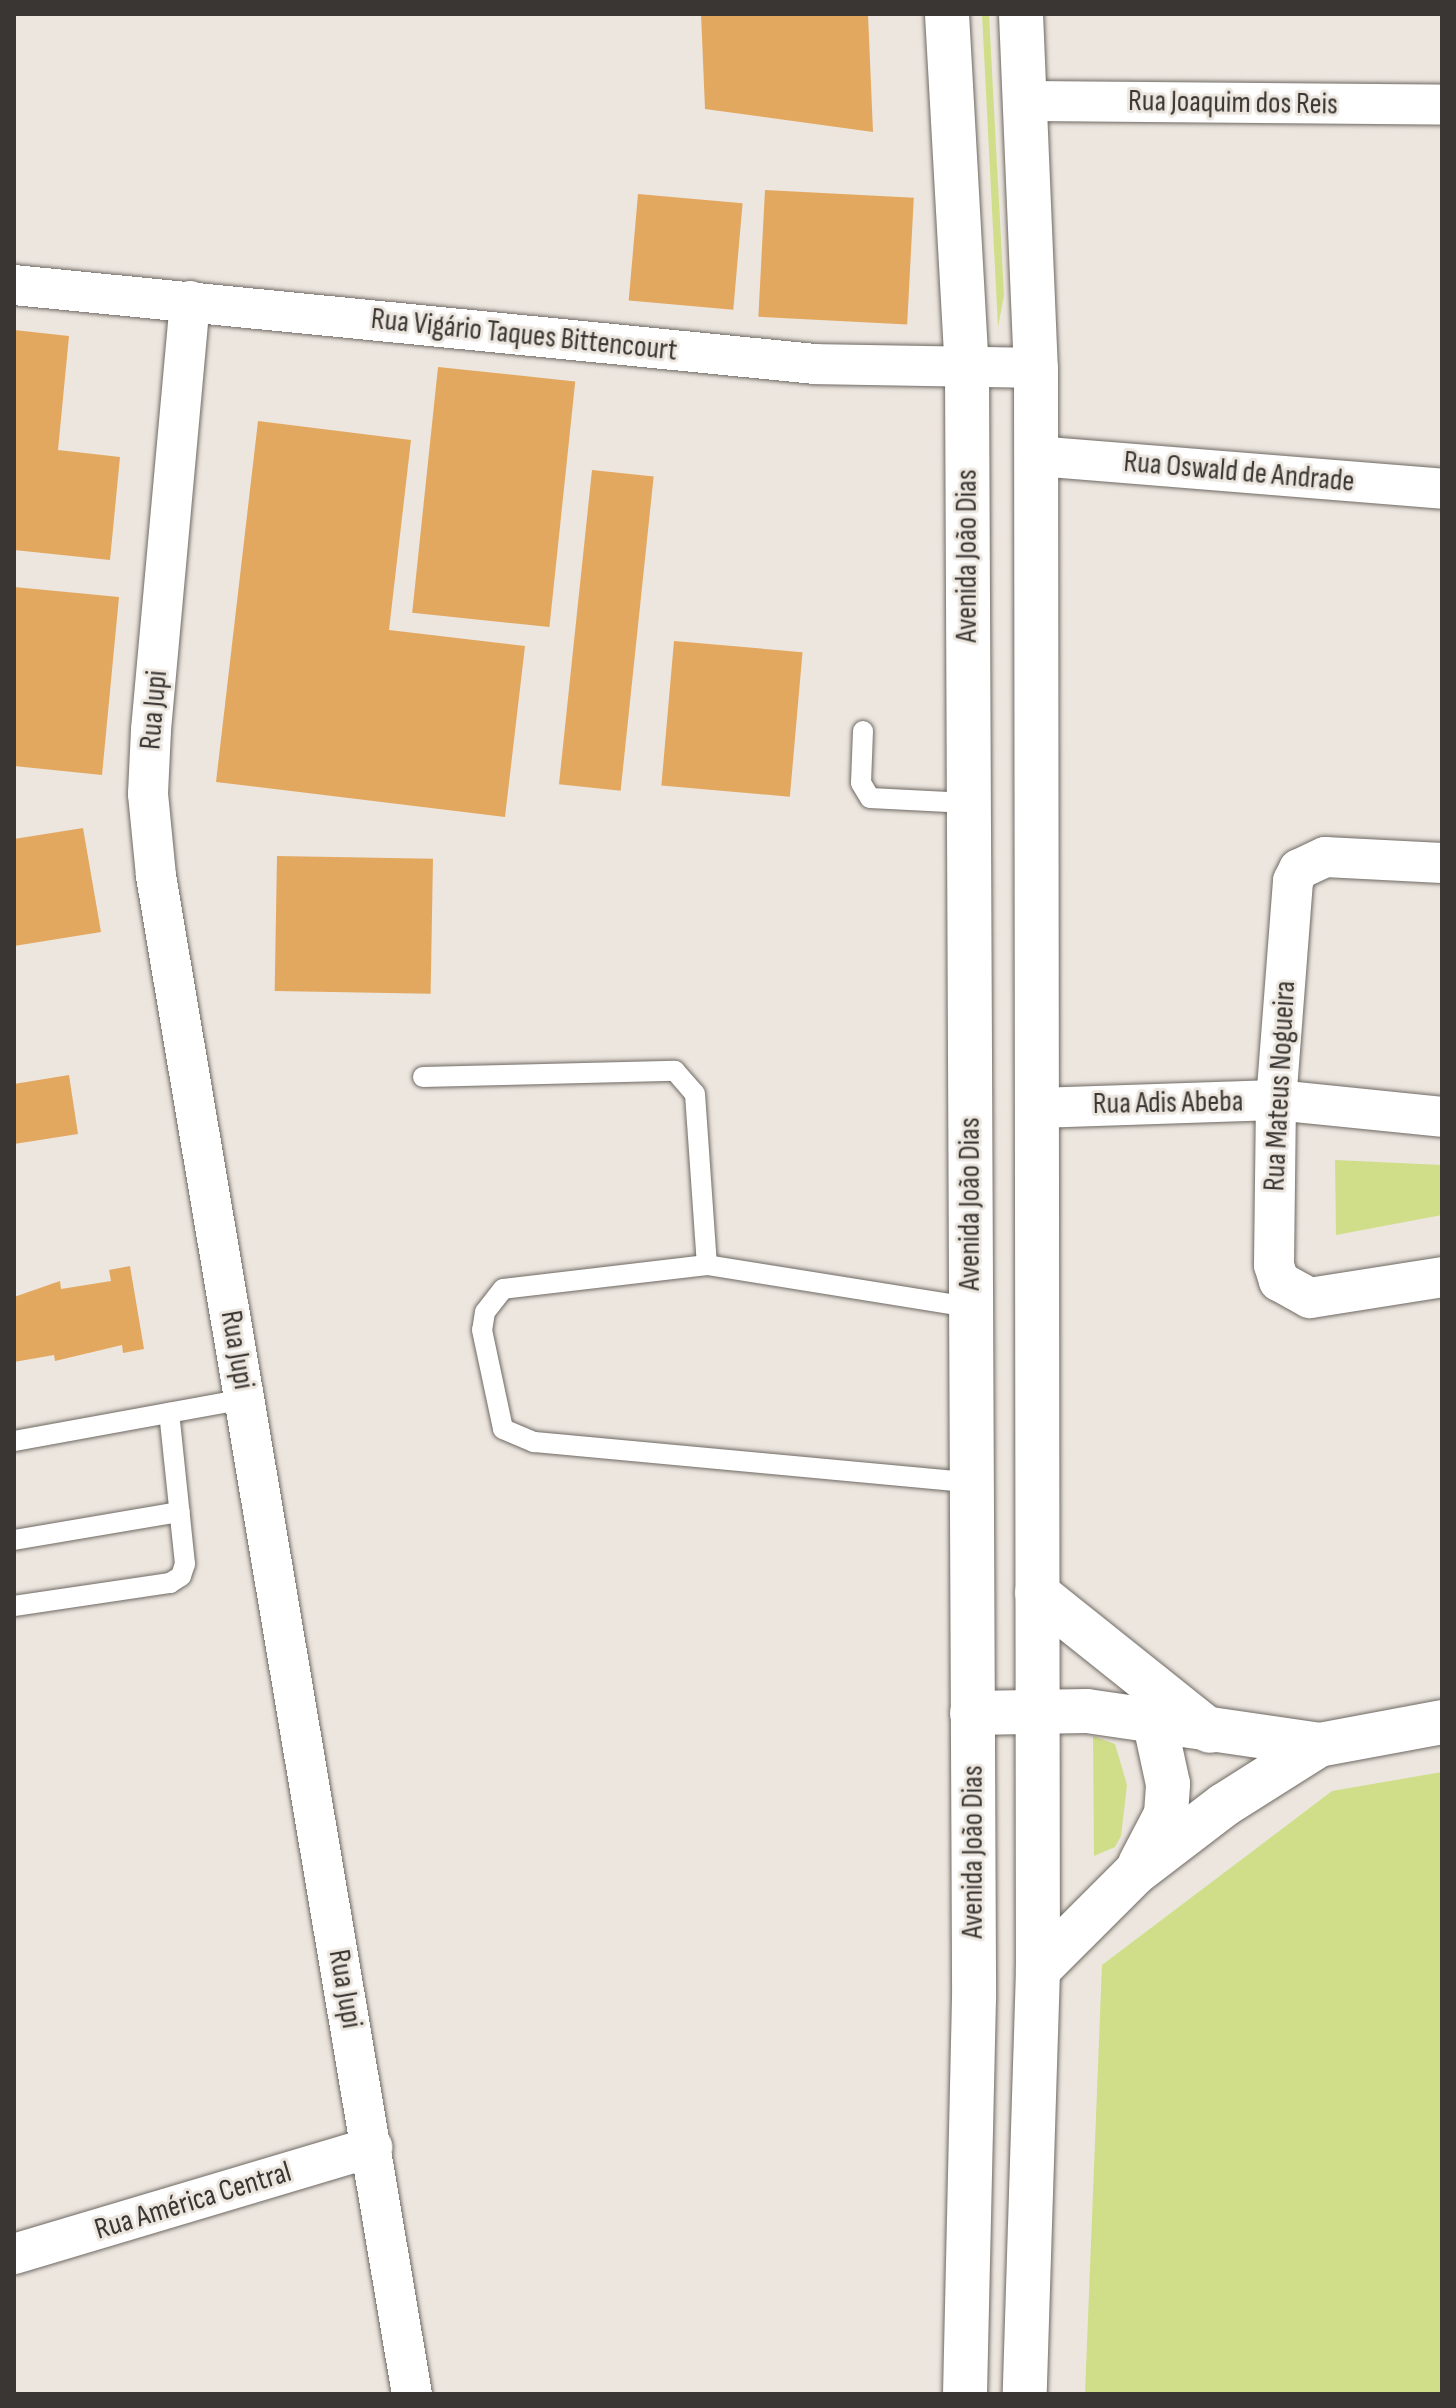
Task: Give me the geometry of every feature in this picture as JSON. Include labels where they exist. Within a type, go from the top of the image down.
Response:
[{"type":"main road","name":"Avenida João Dias","points":[[947,14],[967,369],[973,2029],[965,2394]]},
{"type":"main road","points":[[1021,14],[1036,368],[1038,1970],[1025,2394]]},
{"type":"main road","points":[[1037,1593],[1210,1731]]},
{"type":"main road","points":[[972,1713],[1038,1709],[1154,1719],[1210,1731],[1319,1745],[1442,1722]]},
{"type":"main road","points":[[1135,1873],[1166,1814],[1168,1784],[1154,1719]]},
{"type":"main road","points":[[1038,1970],[1135,1873],[1224,1805],[1319,1745]]},
{"type":"street","name":"Rua Joaquim dos Reis","points":[[1023,101],[1442,105]]},
{"type":"street","name":"Rua Vigário Taques Bittencourt","points":[[14,285],[815,364],[1036,368]]},
{"type":"street","name":"Rua Jupi","points":[[190,301],[148,794],[156,876],[412,2394]]},
{"type":"street","name":"Rua Oswald de Andrade","points":[[1036,456],[1442,489]]},
{"type":"street","name":"Rua Mateus Nogueira","points":[[1442,863],[1325,857],[1299,869],[1293,881],[1276,1100],[1279,1281],[1310,1298],[1442,1277]]},
{"type":"street","name":"Rua Adis Abeba","points":[[1037,1108],[1276,1100],[1442,1117]]},
{"type":"street","name":"Rua América Central","points":[[14,2254],[372,2147]]},
{"type":"lane","points":[[863,731],[861,783],[870,798],[968,803]]},
{"type":"lane","points":[[423,1077],[664,1068],[685,1077],[695,1094],[707,1265]]},
{"type":"lane","points":[[970,1307],[707,1265],[503,1289],[485,1312],[482,1330],[503,1429],[534,1442],[972,1483]]},
{"type":"lane","points":[[14,1441],[245,1399]]},
{"type":"lane","points":[[14,1606],[175,1581],[185,1564],[169,1413]]},
{"type":"lane","points":[[14,1540],[180,1512]]},
{"type":"green space","points":[[982,14],[989,14],[1004,296],[998,327]]},
{"type":"green space","points":[[1335,1160],[1442,1165],[1442,1215],[1336,1235]]},
{"type":"green space","points":[[1093,1736],[1115,1744],[1127,1785],[1121,1836],[1115,1847],[1094,1856]]},
{"type":"green space","points":[[1442,1772],[1442,2394],[1085,2394],[1102,1965],[1332,1791]]},
{"type":"building","points":[[701,14],[868,14],[873,132],[705,109]]},
{"type":"building","points":[[765,190],[914,198],[907,325],[758,317]]},
{"type":"building","points":[[638,194],[743,203],[733,310],[629,301]]},
{"type":"building","points":[[14,330],[69,336],[58,450],[120,457],[110,560],[14,550]]},
{"type":"building","points":[[438,367],[575,381],[549,627],[412,613]]},
{"type":"building","points":[[258,421],[411,440],[389,630],[525,646],[505,817],[216,782]]},
{"type":"building","points":[[592,470],[654,476],[621,791],[559,784]]},
{"type":"building","points":[[14,587],[119,597],[102,775],[14,766]]},
{"type":"building","points":[[674,641],[803,652],[790,797],[661,785]]},
{"type":"building","points":[[83,828],[101,932],[14,946],[14,839]]},
{"type":"building","points":[[277,856],[433,859],[431,994],[275,991]]},
{"type":"building","points":[[69,1075],[78,1134],[14,1144],[14,1084]]},
{"type":"building","points":[[130,1266],[144,1349],[123,1353],[122,1345],[55,1361],[54,1355],[14,1362],[14,1297],[60,1281],[61,1289],[111,1281],[109,1270]]}]
